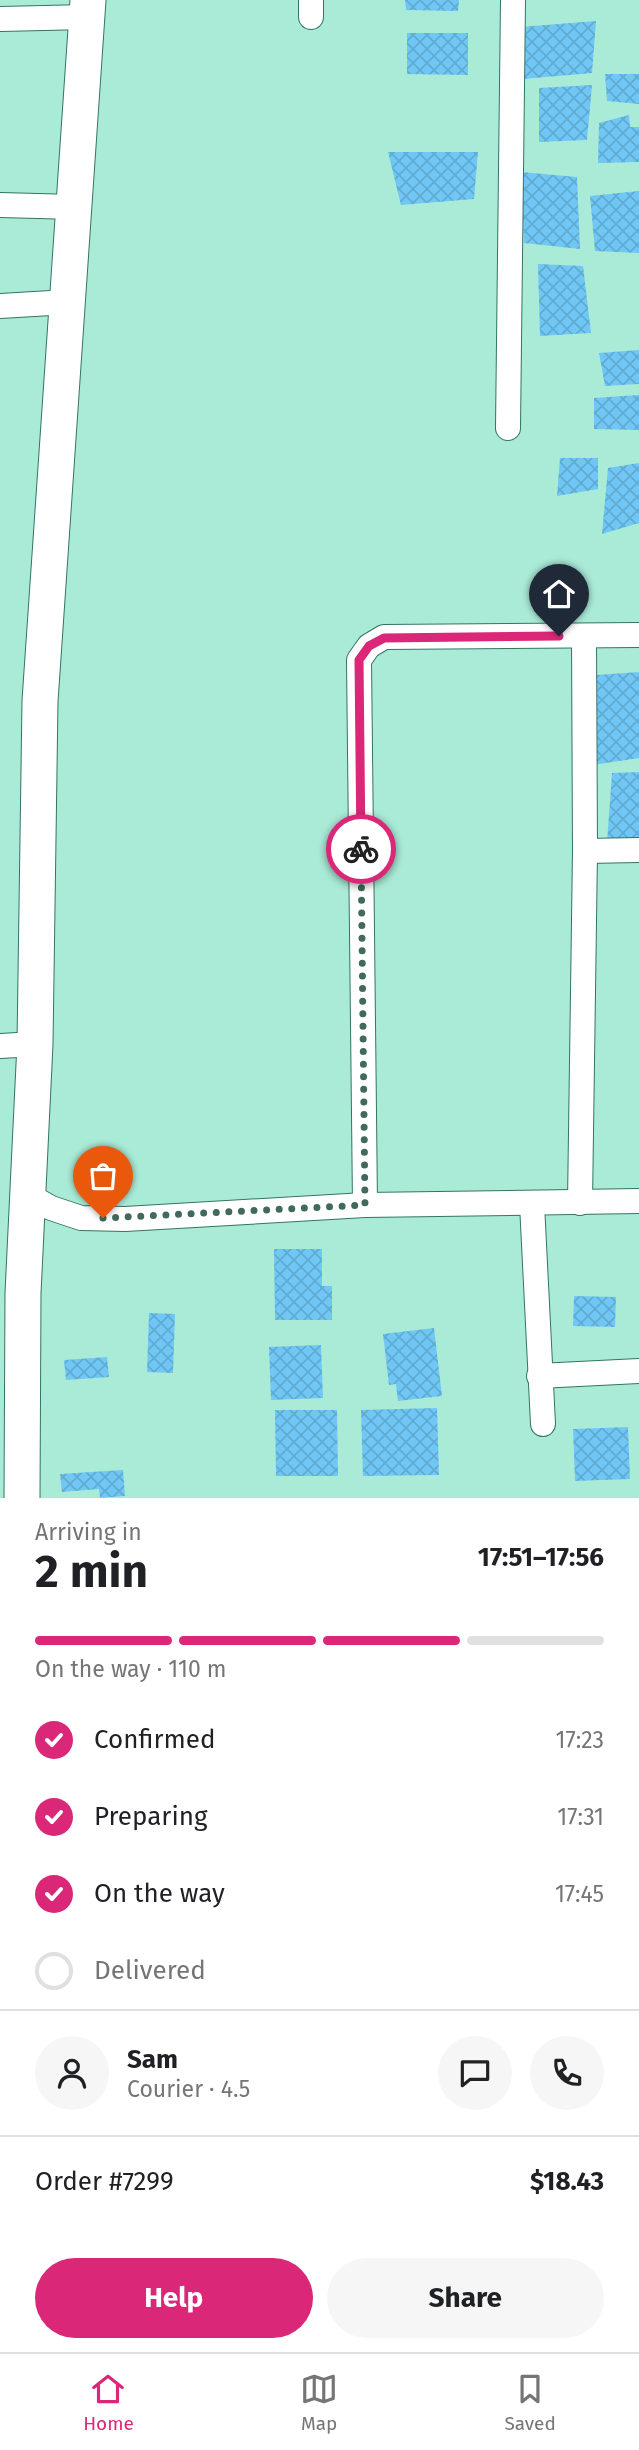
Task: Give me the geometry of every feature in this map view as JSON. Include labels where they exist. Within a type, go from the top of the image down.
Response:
[{"type":"street","points":[[508,428],[513,0]]},
{"type":"street","points":[[0,19],[88,9],[40,701],[35,1044],[23,1293],[22,1498]]},
{"type":"street","points":[[0,205],[75,207]]},
{"type":"street","points":[[0,306],[68,302]]},
{"type":"street","points":[[365,1205],[359,660],[369,646],[384,638],[639,635]]},
{"type":"street","points":[[580,1203],[585,851],[584,636]]},
{"type":"street","points":[[585,851],[639,850]]},
{"type":"street","points":[[0,1046],[35,1044]]},
{"type":"street","points":[[29,1195],[81,1218],[125,1219],[365,1205],[639,1201]]},
{"type":"street","points":[[532,1204],[543,1424]]},
{"type":"street","points":[[539,1376],[639,1371]]},
{"type":"building","points":[[405,0],[459,0],[458,11],[406,10]]},
{"type":"building","points":[[596,21],[592,73],[523,79],[521,27]]},
{"type":"building","points":[[407,33],[468,33],[468,75],[407,74]]},
{"type":"building","points":[[605,74],[639,74],[639,104],[607,101]]},
{"type":"building","points":[[592,85],[587,140],[539,142],[539,88]]},
{"type":"building","points":[[629,115],[630,127],[639,127],[639,162],[598,163],[599,123]]},
{"type":"building","points":[[388,152],[478,152],[474,199],[401,205]]},
{"type":"building","points":[[521,172],[577,177],[580,249],[524,243]]},
{"type":"building","points":[[639,191],[639,253],[595,251],[590,196]]},
{"type":"building","points":[[538,264],[583,266],[591,333],[540,336]]},
{"type":"building","points":[[639,350],[639,384],[605,386],[599,353]]},
{"type":"building","points":[[639,395],[639,430],[594,429],[594,398]]},
{"type":"building","points":[[560,458],[598,458],[598,489],[557,496]]},
{"type":"building","points":[[639,463],[639,523],[602,534],[608,468]]},
{"type":"building","points":[[639,672],[639,758],[593,765],[597,675]]},
{"type":"building","points":[[639,772],[639,841],[607,843],[612,773]]},
{"type":"building","points":[[274,1249],[322,1249],[322,1286],[332,1286],[332,1320],[275,1320]]},
{"type":"building","points":[[574,1296],[616,1297],[615,1327],[573,1326]]},
{"type":"building","points":[[149,1313],[175,1314],[173,1373],[147,1372]]},
{"type":"building","points":[[434,1328],[442,1396],[398,1401],[396,1384],[389,1385],[383,1334]]},
{"type":"building","points":[[321,1345],[323,1398],[271,1400],[269,1347]]},
{"type":"building","points":[[107,1357],[109,1377],[66,1380],[64,1360]]},
{"type":"building","points":[[437,1408],[439,1475],[363,1476],[361,1410]]},
{"type":"building","points":[[275,1410],[337,1410],[338,1476],[276,1476]]},
{"type":"building","points":[[628,1427],[630,1479],[575,1481],[573,1429]]},
{"type":"building","points":[[123,1470],[125,1496],[100,1498],[99,1489],[62,1492],[60,1474]]},
{"type":"way so far","points":[[103,1218],[365,1205],[361,849]]},
{"type":"route","points":[[361,849],[359,660],[369,646],[384,638],[559,636]]}]
